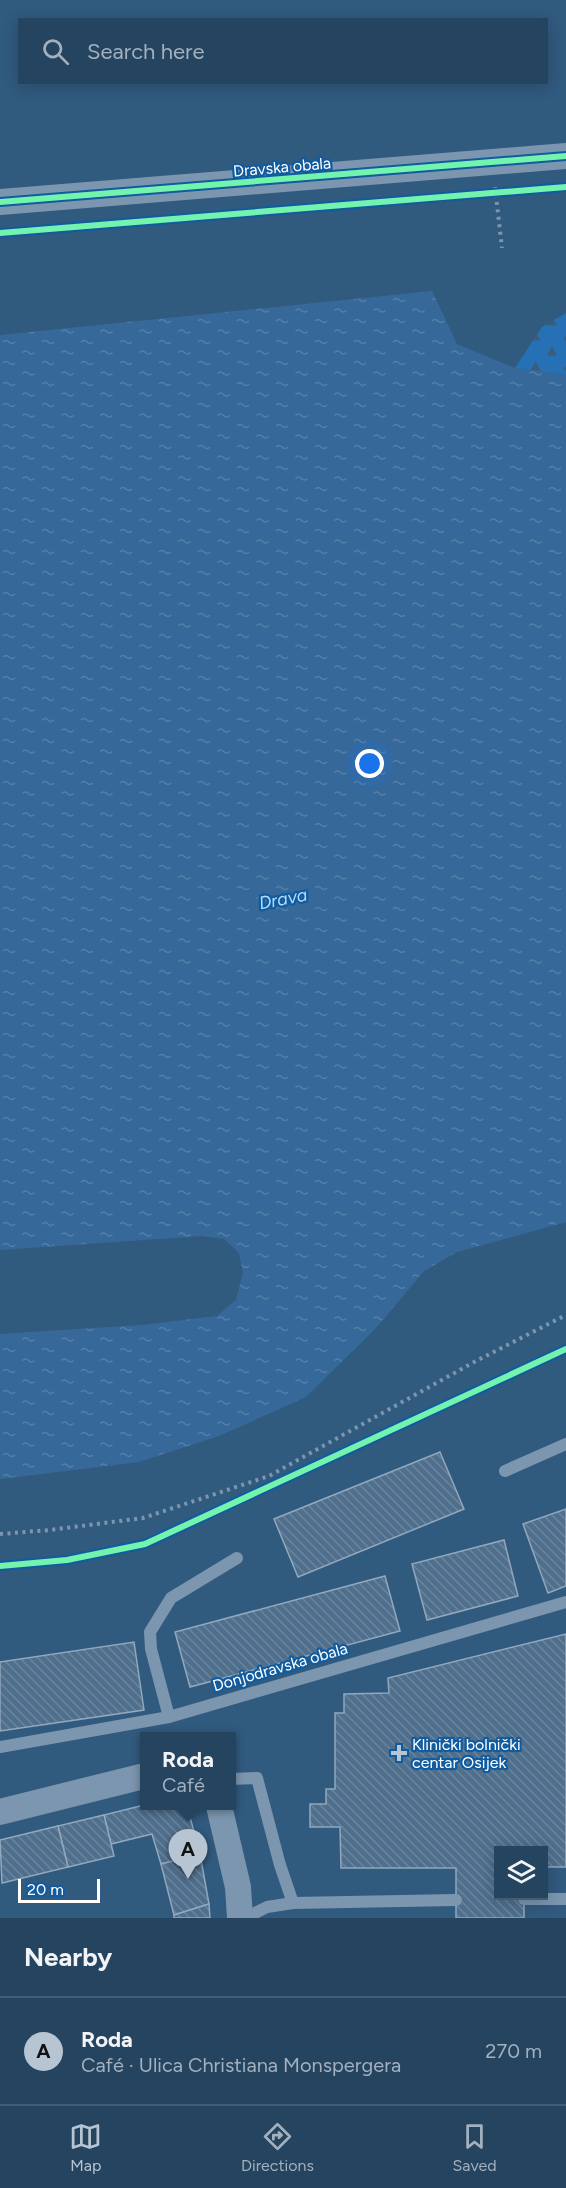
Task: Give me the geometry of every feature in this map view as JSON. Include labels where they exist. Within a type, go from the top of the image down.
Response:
[{"type":"street","name":"Dravska obala","points":[[0,202],[566,156]]},
{"type":"street","points":[[0,1812],[140,1777]]},
{"type":"street","points":[[220,1810],[238,1887],[240,1918]]},
{"type":"lane","points":[[505,1471],[566,1444]]},
{"type":"lane","points":[[169,1717],[151,1649],[150,1632],[171,1598],[237,1558]]},
{"type":"lane","name":"Donjodravska obala","points":[[0,1747],[169,1717],[566,1602]]},
{"type":"lane","points":[[236,1779],[257,1778],[280,1865],[293,1903]]},
{"type":"lane","points":[[548,1899],[566,1899]]},
{"type":"lane","points":[[245,1918],[267,1907],[293,1903],[456,1900]]},
{"type":"path","points":[[492,163],[502,248]]},
{"type":"path","points":[[484,194],[508,192]]},
{"type":"path","points":[[0,1534],[143,1518],[269,1476],[476,1361],[566,1315]]},
{"type":"green space","points":[[566,313],[566,375],[515,368],[542,327]]},
{"type":"water","name":"Drava","points":[[432,291],[457,344],[515,368],[566,375],[566,1222],[457,1252],[424,1271],[376,1328],[306,1397],[219,1436],[139,1462],[0,1479],[0,1334],[142,1325],[217,1316],[236,1300],[243,1273],[239,1253],[224,1239],[201,1236],[0,1250],[0,335]]},
{"type":"building","points":[[440,1452],[464,1509],[298,1577],[274,1519]]},
{"type":"building","points":[[566,1509],[566,1586],[548,1593],[523,1524]]},
{"type":"building","points":[[504,1540],[518,1596],[427,1620],[412,1564]]},
{"type":"building","points":[[385,1576],[400,1631],[190,1687],[175,1632]]},
{"type":"building","name":"Klinički bolnički centar Osijek","points":[[566,1634],[566,1867],[548,1867],[548,1846],[494,1846],[494,1900],[524,1900],[524,1918],[456,1918],[456,1868],[341,1868],[340,1827],[310,1827],[310,1804],[326,1804],[326,1789],[335,1789],[335,1713],[344,1713],[344,1694],[389,1693],[388,1678]]},
{"type":"building","points":[[134,1642],[144,1710],[0,1731],[0,1662]]},
{"type":"building","points":[[140,1806],[140,1810],[188,1810],[200,1854],[161,1864],[152,1834],[111,1844],[104,1815]]},
{"type":"building","points":[[104,1815],[114,1856],[68,1867],[58,1826]]},
{"type":"building","points":[[58,1826],[68,1867],[2,1883],[0,1840]]},
{"type":"building","points":[[200,1854],[209,1904],[174,1915],[161,1864]]},
{"type":"building","points":[[209,1904],[210,1918],[174,1918],[174,1915]]},
{"type":"cycle path","points":[[0,202],[566,156]]},
{"type":"cycle path","points":[[0,233],[566,187]]},
{"type":"cycle path","points":[[0,1566],[67,1560],[145,1544],[566,1349]]},
{"type":"place","name":"Klinički bolnički centar Osijek","points":[[399,1753]]},
{"type":"place","name":"Roda","points":[[188,1879]]}]
